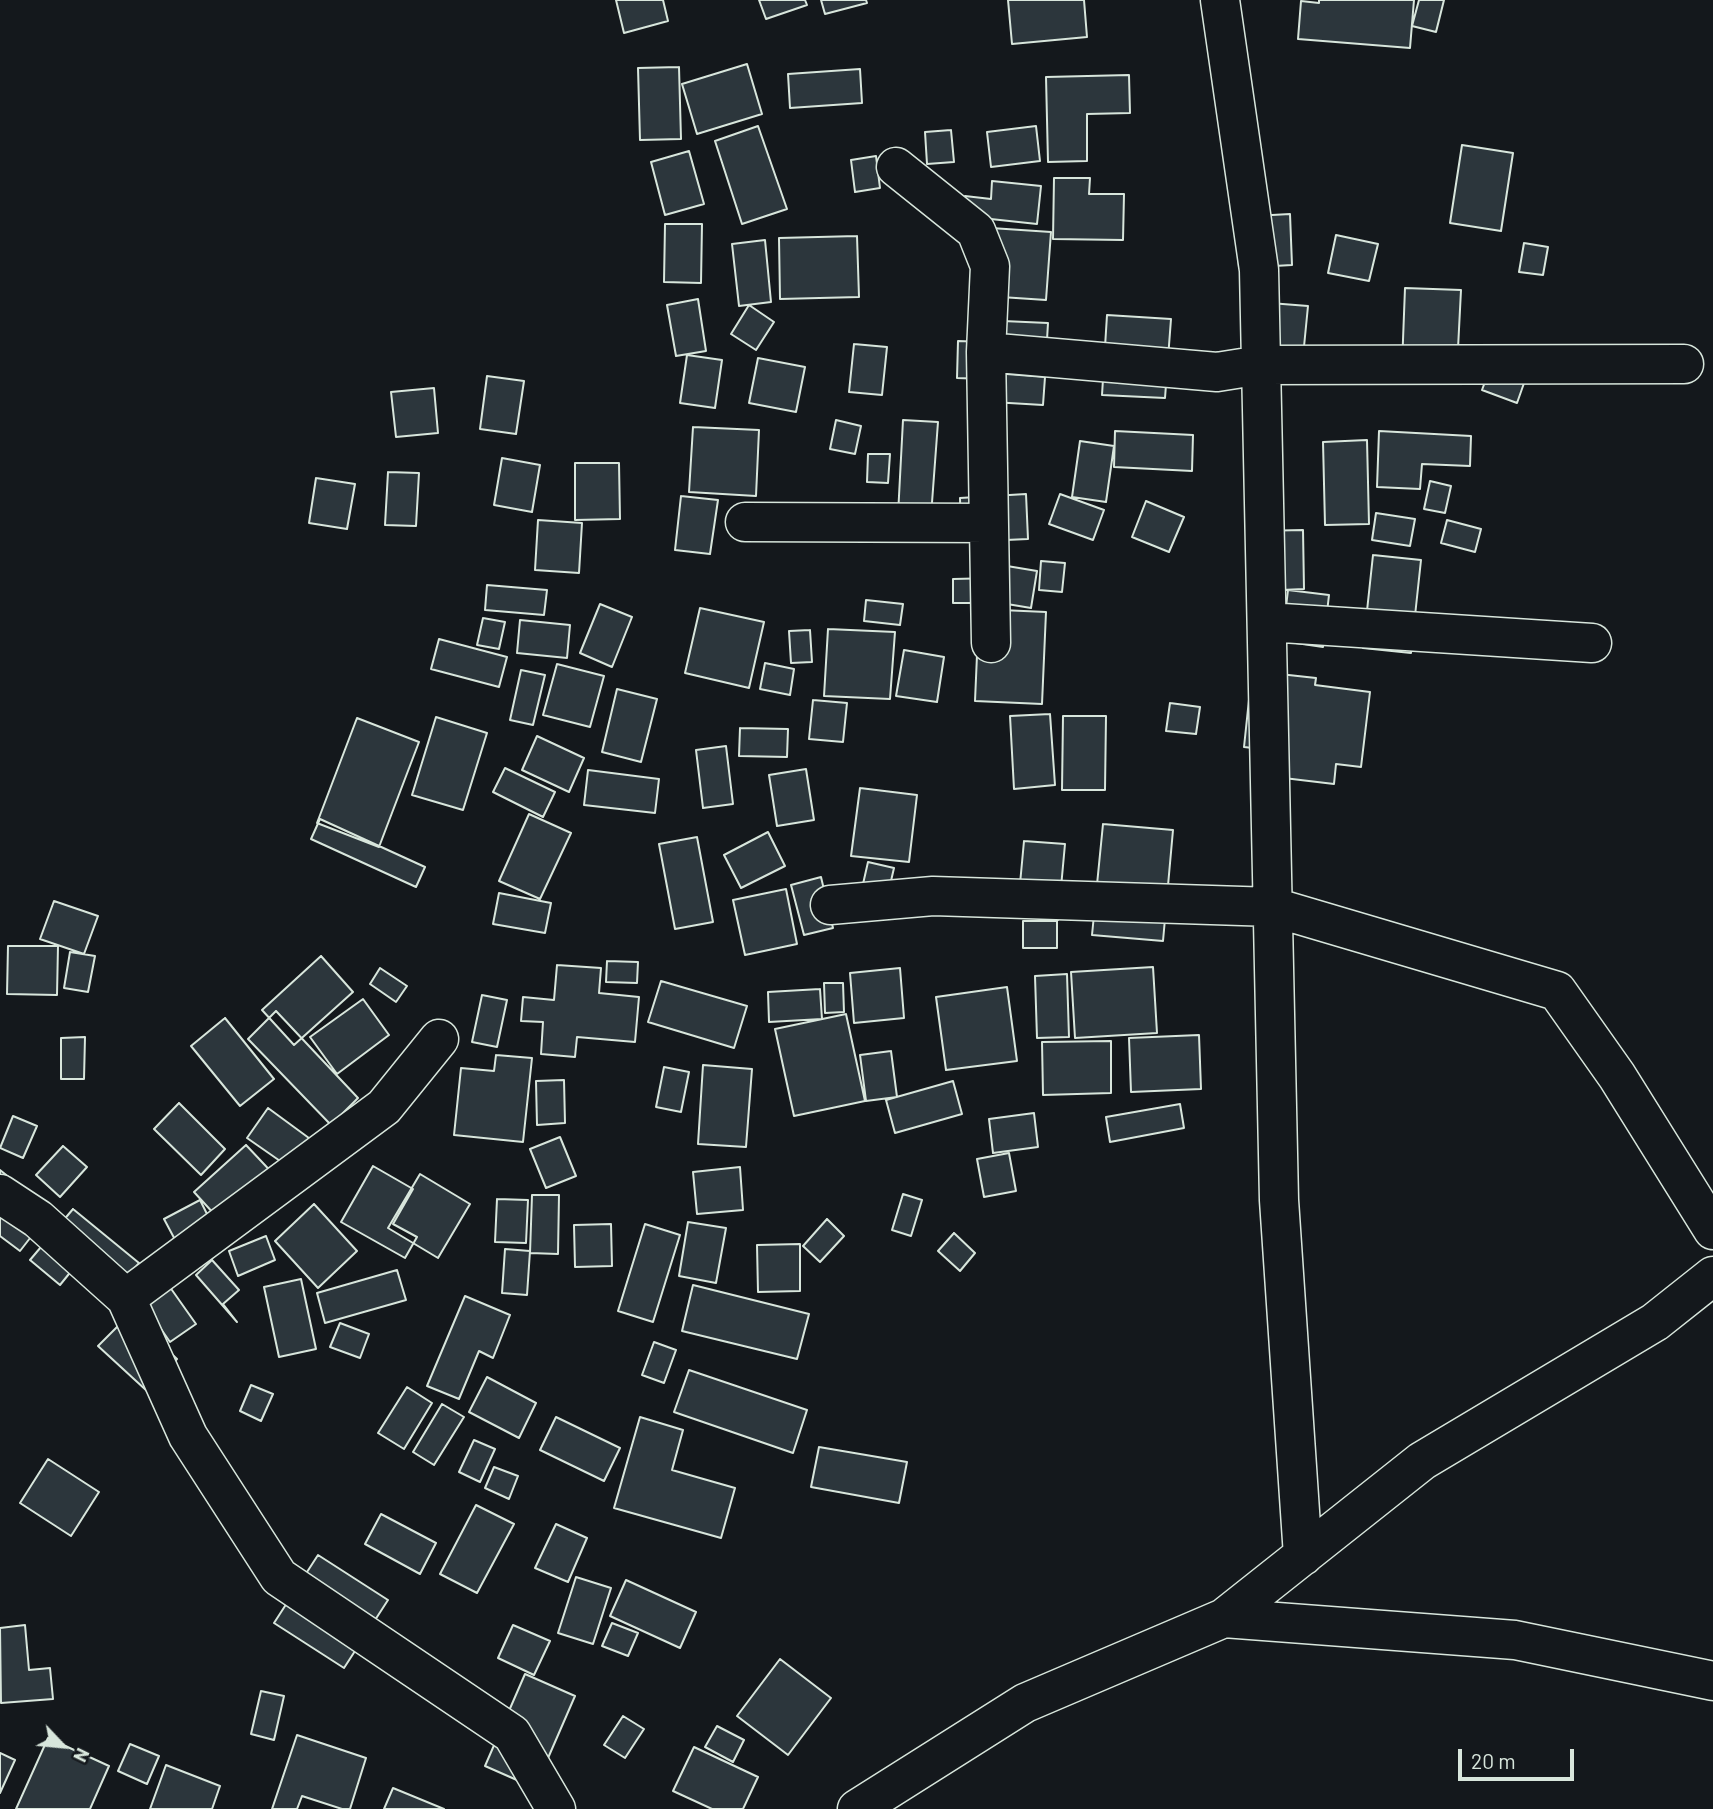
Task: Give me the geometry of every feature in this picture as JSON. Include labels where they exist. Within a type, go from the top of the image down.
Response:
[{"type":"street","points":[[1220,0],[1259,270],[1279,1200],[1303,1556]]},
{"type":"street","points":[[896,167],[976,231],[990,266],[986,352],[991,643]]},
{"type":"street","points":[[986,352],[1217,372],[1261,365],[1684,364]]},
{"type":"street","points":[[745,522],[988,523]]},
{"type":"street","points":[[1267,622],[1592,643]]},
{"type":"street","points":[[830,905],[933,896],[1273,907],[1557,991],[1617,1076],[1713,1230]]},
{"type":"street","points":[[126,1298],[384,1107],[439,1039]]},
{"type":"street","points":[[0,1194],[38,1219],[126,1298],[188,1436],[279,1577],[512,1734],[556,1809]]},
{"type":"street","points":[[857,1809],[1025,1703],[1224,1618],[1422,1461],[1655,1322],[1713,1276]]},
{"type":"street","points":[[1224,1618],[1515,1640],[1713,1681]]},
{"type":"building","points":[[616,0],[663,0],[668,21],[624,33]]},
{"type":"building","points":[[759,0],[805,0],[807,5],[766,19]]},
{"type":"building","points":[[821,0],[866,0],[867,3],[825,14]]},
{"type":"building","points":[[1008,0],[1084,0],[1087,37],[1012,44]]},
{"type":"building","points":[[1319,0],[1414,0],[1410,48],[1298,39],[1301,1],[1319,3]]},
{"type":"building","points":[[1419,0],[1444,0],[1436,32],[1412,26]]},
{"type":"building","points":[[747,64],[762,114],[697,134],[682,84]]},
{"type":"building","points":[[679,67],[681,139],[640,140],[638,68]]},
{"type":"building","points":[[860,69],[862,103],[790,108],[788,74]]},
{"type":"building","points":[[1129,75],[1130,113],[1087,114],[1087,161],[1048,162],[1046,77]]},
{"type":"building","points":[[758,126],[787,209],[742,224],[715,141]]},
{"type":"building","points":[[1036,126],[1040,161],[991,167],[987,132]]},
{"type":"building","points":[[951,130],[954,162],[927,164],[925,132]]},
{"type":"building","points":[[1462,145],[1513,153],[1501,231],[1450,223]]},
{"type":"building","points":[[689,151],[704,204],[665,215],[651,162]]},
{"type":"building","points":[[876,156],[880,188],[855,192],[851,160]]},
{"type":"building","points":[[1054,178],[1090,178],[1089,194],[1124,194],[1123,240],[1053,239]]},
{"type":"building","points":[[992,181],[1041,186],[1037,224],[963,216],[965,196],[991,199]]},
{"type":"building","points":[[1290,214],[1292,265],[1239,268],[1236,217]]},
{"type":"building","points":[[665,224],[702,224],[701,283],[664,282]]},
{"type":"building","points":[[976,227],[1051,232],[1046,300],[971,295]]},
{"type":"building","points":[[1336,235],[1378,244],[1369,281],[1328,273]]},
{"type":"building","points":[[857,236],[859,297],[780,299],[779,238]]},
{"type":"building","points":[[765,240],[771,302],[739,306],[732,244]]},
{"type":"building","points":[[1524,243],[1548,247],[1543,275],[1519,272]]},
{"type":"building","points":[[1405,288],[1461,290],[1457,368],[1402,366]]},
{"type":"building","points":[[698,299],[706,351],[676,356],[667,305]]},
{"type":"building","points":[[1270,303],[1308,306],[1301,377],[1264,374]]},
{"type":"building","points":[[749,305],[774,322],[756,350],[731,334]]},
{"type":"building","points":[[1107,315],[1171,319],[1165,398],[1102,395]]},
{"type":"building","points":[[1003,321],[1048,323],[1045,373],[1000,371]]},
{"type":"building","points":[[958,341],[985,342],[984,379],[957,378]]},
{"type":"building","points":[[854,344],[887,347],[882,395],[849,392]]},
{"type":"building","points":[[687,355],[722,360],[715,408],[680,403]]},
{"type":"building","points":[[1494,357],[1529,369],[1517,403],[1482,390]]},
{"type":"building","points":[[758,358],[805,367],[796,412],[749,403]]},
{"type":"building","points":[[994,373],[1045,377],[1043,405],[992,402]]},
{"type":"building","points":[[487,376],[524,381],[516,434],[480,429]]},
{"type":"building","points":[[434,388],[438,433],[396,437],[391,392]]},
{"type":"building","points":[[836,420],[861,426],[855,454],[830,449]]},
{"type":"building","points":[[903,420],[938,422],[931,516],[898,515]]},
{"type":"building","points":[[693,427],[759,430],[756,496],[689,492]]},
{"type":"building","points":[[1115,431],[1193,435],[1192,471],[1114,467]]},
{"type":"building","points":[[1379,431],[1471,436],[1470,466],[1422,464],[1420,489],[1377,487]]},
{"type":"building","points":[[1367,440],[1369,524],[1325,525],[1323,442]]},
{"type":"building","points":[[1080,441],[1114,446],[1106,502],[1072,497]]},
{"type":"building","points":[[868,454],[890,454],[888,483],[867,482]]},
{"type":"building","points":[[502,458],[540,465],[532,512],[494,505]]},
{"type":"building","points":[[575,463],[619,463],[620,519],[575,520]]},
{"type":"building","points":[[388,472],[419,473],[416,526],[385,525]]},
{"type":"building","points":[[316,478],[355,484],[347,529],[309,523]]},
{"type":"building","points":[[1430,481],[1451,486],[1445,513],[1424,509]]},
{"type":"building","points":[[1026,494],[1028,539],[961,542],[960,498]]},
{"type":"building","points":[[1060,494],[1104,510],[1093,540],[1049,524]]},
{"type":"building","points":[[681,496],[718,500],[710,554],[675,550]]},
{"type":"building","points":[[1146,501],[1184,517],[1169,552],[1132,537]]},
{"type":"building","points":[[1376,513],[1415,519],[1410,546],[1372,540]]},
{"type":"building","points":[[538,520],[582,523],[579,573],[535,570]]},
{"type":"building","points":[[1447,520],[1481,529],[1475,552],[1441,543]]},
{"type":"building","points":[[1303,530],[1304,589],[1259,591],[1258,531]]},
{"type":"building","points":[[1373,555],[1421,560],[1411,653],[1363,648]]},
{"type":"building","points":[[1041,561],[1065,563],[1062,592],[1039,590]]},
{"type":"building","points":[[1007,566],[1037,571],[1031,608],[1001,603]]},
{"type":"building","points":[[995,578],[996,603],[953,603],[953,579]]},
{"type":"building","points":[[487,585],[547,590],[544,615],[485,610]]},
{"type":"building","points":[[1288,590],[1329,595],[1323,647],[1282,641]]},
{"type":"building","points":[[866,600],[903,604],[900,625],[864,621]]},
{"type":"building","points":[[600,604],[632,617],[612,667],[580,653]]},
{"type":"building","points":[[700,608],[764,622],[749,688],[685,673]]},
{"type":"building","points":[[979,609],[1046,612],[1042,704],[975,701]]},
{"type":"building","points":[[483,618],[505,622],[499,649],[477,645]]},
{"type":"building","points":[[520,620],[570,625],[567,658],[517,653]]},
{"type":"building","points":[[828,629],[895,632],[890,699],[824,696]]},
{"type":"building","points":[[810,630],[812,662],[791,663],[789,631]]},
{"type":"building","points":[[439,639],[507,657],[499,687],[431,669]]},
{"type":"building","points":[[904,650],[944,657],[937,702],[896,696]]},
{"type":"building","points":[[765,663],[794,669],[790,695],[760,689]]},
{"type":"building","points":[[557,664],[604,676],[590,727],[543,715]]},
{"type":"building","points":[[521,670],[545,675],[533,725],[510,720]]},
{"type":"building","points":[[1252,671],[1316,678],[1315,685],[1370,692],[1361,767],[1336,764],[1334,784],[1267,776],[1270,750],[1244,747]]},
{"type":"building","points":[[617,689],[657,699],[641,762],[602,752]]},
{"type":"building","points":[[813,700],[847,703],[843,742],[809,739]]},
{"type":"building","points":[[1170,703],[1200,707],[1196,734],[1166,731]]},
{"type":"building","points":[[1050,714],[1055,785],[1014,789],[1010,716]]},
{"type":"building","points":[[1063,716],[1106,716],[1105,790],[1062,790]]},
{"type":"building","points":[[436,717],[487,733],[463,810],[412,795]]},
{"type":"building","points":[[357,718],[419,742],[379,847],[317,823]]},
{"type":"building","points":[[740,728],[788,729],[787,757],[739,756]]},
{"type":"building","points":[[537,736],[584,758],[569,792],[522,770]]},
{"type":"building","points":[[726,746],[733,804],[703,808],[696,750]]},
{"type":"building","points":[[505,768],[555,792],[543,817],[493,792]]},
{"type":"building","points":[[806,769],[814,820],[777,826],[769,775]]},
{"type":"building","points":[[588,770],[659,779],[655,813],[584,805]]},
{"type":"building","points":[[860,788],[917,795],[909,862],[851,856]]},
{"type":"building","points":[[529,814],[571,833],[540,899],[499,881]]},
{"type":"building","points":[[320,819],[425,867],[416,887],[311,839]]},
{"type":"building","points":[[1103,824],[1173,830],[1163,941],[1092,935]]},
{"type":"building","points":[[768,832],[785,866],[741,888],[724,855]]},
{"type":"building","points":[[697,837],[713,922],[675,929],[659,844]]},
{"type":"building","points":[[1024,841],[1065,844],[1058,920],[1017,916]]},
{"type":"building","points":[[868,862],[894,868],[884,911],[858,906]]},
{"type":"building","points":[[821,877],[833,928],[804,935],[791,885]]},
{"type":"building","points":[[786,889],[797,944],[745,955],[733,900]]},
{"type":"building","points":[[499,893],[551,903],[545,933],[493,924]]},
{"type":"building","points":[[54,901],[98,916],[84,954],[40,939]]},
{"type":"building","points":[[1023,921],[1057,921],[1057,948],[1023,948]]},
{"type":"building","points":[[8,946],[58,946],[57,995],[7,994]]},
{"type":"building","points":[[70,952],[95,956],[88,992],[64,988]]},
{"type":"building","points":[[321,956],[353,992],[294,1045],[262,1010]]},
{"type":"building","points":[[607,961],[638,962],[637,983],[606,982]]},
{"type":"building","points":[[557,965],[601,968],[599,993],[639,997],[635,1042],[577,1037],[575,1057],[541,1054],[543,1022],[521,1021],[523,997],[554,1000]]},
{"type":"building","points":[[1153,967],[1157,1033],[1075,1038],[1071,972]]},
{"type":"building","points":[[380,968],[407,986],[396,1002],[370,984]]},
{"type":"building","points":[[900,968],[904,1018],[854,1023],[850,973]]},
{"type":"building","points":[[1067,974],[1069,1037],[1037,1038],[1035,976]]},
{"type":"building","points":[[661,981],[747,1006],[734,1048],[648,1022]]},
{"type":"building","points":[[824,983],[843,983],[844,1012],[825,1013]]},
{"type":"building","points":[[1007,987],[1017,1061],[946,1070],[936,997]]},
{"type":"building","points":[[820,989],[822,1019],[769,1022],[768,992]]},
{"type":"building","points":[[482,995],[507,1000],[497,1047],[472,1042]]},
{"type":"building","points":[[363,999],[389,1035],[337,1074],[310,1037]]},
{"type":"building","points":[[276,1011],[358,1098],[331,1125],[248,1039]]},
{"type":"building","points":[[846,1014],[865,1101],[794,1116],[775,1029]]},
{"type":"building","points":[[225,1018],[274,1079],[240,1106],[191,1046]]},
{"type":"building","points":[[1199,1035],[1201,1089],[1131,1092],[1129,1038]]},
{"type":"building","points":[[85,1037],[84,1079],[61,1079],[61,1038]]},
{"type":"building","points":[[1111,1041],[1111,1093],[1043,1095],[1042,1042]]},
{"type":"building","points":[[891,1051],[897,1097],[866,1101],[860,1055]]},
{"type":"building","points":[[496,1055],[532,1058],[523,1142],[454,1135],[461,1068],[494,1071]]},
{"type":"building","points":[[703,1065],[752,1069],[746,1147],[698,1144]]},
{"type":"building","points":[[664,1067],[689,1072],[681,1112],[656,1107]]},
{"type":"building","points":[[564,1080],[565,1123],[537,1125],[536,1081]]},
{"type":"building","points":[[953,1081],[962,1114],[895,1133],[886,1100]]},
{"type":"building","points":[[179,1103],[225,1149],[201,1175],[154,1129]]},
{"type":"building","points":[[1180,1104],[1184,1128],[1110,1142],[1106,1117]]},
{"type":"building","points":[[268,1108],[313,1141],[293,1170],[247,1138]]},
{"type":"building","points":[[1034,1113],[1038,1147],[993,1153],[989,1119]]},
{"type":"building","points":[[13,1116],[37,1126],[23,1158],[0,1148]]},
{"type":"building","points":[[560,1137],[576,1176],[546,1188],[530,1149]]},
{"type":"building","points":[[246,1145],[278,1179],[226,1227],[194,1192]]},
{"type":"building","points":[[63,1146],[87,1167],[60,1197],[36,1175]]},
{"type":"building","points":[[1009,1153],[1016,1191],[984,1197],[977,1159]]},
{"type":"building","points":[[373,1166],[413,1189],[393,1224],[417,1237],[405,1258],[341,1222]]},
{"type":"building","points":[[740,1167],[743,1210],[697,1214],[693,1172]]},
{"type":"building","points":[[0,1170],[51,1211],[20,1251],[0,1236]]},
{"type":"building","points":[[420,1174],[470,1204],[438,1258],[388,1228]]},
{"type":"building","points":[[903,1194],[922,1200],[911,1236],[892,1230]]},
{"type":"building","points":[[532,1195],[559,1195],[558,1254],[530,1253]]},
{"type":"building","points":[[497,1199],[528,1200],[526,1243],[495,1242]]},
{"type":"building","points":[[200,1200],[215,1230],[180,1249],[164,1219]]},
{"type":"building","points":[[314,1204],[357,1251],[318,1288],[275,1241]]},
{"type":"building","points":[[73,1209],[139,1263],[117,1290],[81,1259],[60,1285],[30,1260]]},
{"type":"building","points":[[827,1219],[844,1236],[820,1262],[803,1246]]},
{"type":"building","points":[[688,1222],[726,1228],[716,1283],[679,1276]]},
{"type":"building","points":[[611,1224],[612,1266],[575,1267],[574,1225]]},
{"type":"building","points":[[645,1224],[680,1235],[653,1322],[618,1311]]},
{"type":"building","points":[[954,1233],[975,1253],[960,1271],[938,1251]]},
{"type":"building","points":[[266,1236],[275,1260],[238,1276],[229,1251]]},
{"type":"building","points":[[800,1244],[800,1291],[758,1292],[757,1245]]},
{"type":"building","points":[[505,1249],[530,1251],[527,1295],[502,1293]]},
{"type":"building","points":[[212,1260],[239,1290],[223,1304],[237,1322],[196,1275]]},
{"type":"building","points":[[397,1270],[406,1300],[325,1323],[317,1293]]},
{"type":"building","points":[[301,1279],[316,1349],[279,1357],[264,1287]]},
{"type":"building","points":[[167,1283],[196,1324],[170,1342],[141,1300]]},
{"type":"building","points":[[693,1285],[809,1314],[797,1359],[682,1331]]},
{"type":"building","points":[[465,1296],[510,1315],[493,1358],[479,1351],[459,1399],[427,1386]]},
{"type":"building","points":[[130,1314],[177,1359],[147,1391],[98,1346]]},
{"type":"building","points":[[340,1323],[369,1334],[360,1358],[330,1347]]},
{"type":"building","points":[[654,1342],[676,1350],[664,1383],[642,1375]]},
{"type":"building","points":[[689,1370],[807,1410],[793,1453],[674,1412]]},
{"type":"building","points":[[487,1377],[536,1403],[519,1438],[469,1412]]},
{"type":"building","points":[[251,1385],[273,1394],[261,1421],[240,1411]]},
{"type":"building","points":[[407,1387],[432,1403],[404,1449],[378,1433]]},
{"type":"building","points":[[442,1404],[464,1417],[434,1465],[413,1452]]},
{"type":"building","points":[[556,1417],[620,1448],[604,1481],[540,1450]]},
{"type":"building","points":[[640,1417],[683,1430],[672,1470],[735,1488],[721,1538],[614,1508]]},
{"type":"building","points":[[474,1440],[495,1449],[480,1482],[459,1472]]},
{"type":"building","points":[[819,1447],[907,1462],[899,1503],[811,1487]]},
{"type":"building","points":[[48,1459],[99,1492],[71,1536],[20,1503]]},
{"type":"building","points":[[494,1467],[518,1476],[509,1499],[485,1488]]},
{"type":"building","points":[[476,1505],[514,1524],[477,1593],[440,1574]]},
{"type":"building","points":[[381,1514],[436,1543],[420,1574],[365,1544]]},
{"type":"building","points":[[556,1524],[587,1538],[568,1582],[535,1568]]},
{"type":"building","points":[[318,1555],[388,1600],[344,1668],[274,1623]]},
{"type":"building","points":[[576,1577],[611,1588],[593,1644],[558,1633]]},
{"type":"building","points":[[626,1580],[696,1612],[680,1648],[610,1616]]},
{"type":"building","points":[[612,1623],[638,1633],[628,1656],[602,1646]]},
{"type":"building","points":[[25,1625],[29,1670],[50,1668],[53,1699],[1,1703],[0,1628]]},
{"type":"building","points":[[513,1625],[550,1641],[534,1675],[498,1658]]},
{"type":"building","points":[[780,1659],[831,1698],[788,1755],[737,1716]]},
{"type":"building","points":[[525,1674],[575,1696],[535,1788],[485,1766]]},
{"type":"building","points":[[261,1691],[284,1696],[274,1740],[251,1734]]},
{"type":"building","points":[[623,1716],[644,1729],[625,1758],[604,1745]]},
{"type":"building","points":[[717,1726],[744,1740],[733,1762],[705,1747]]},
{"type":"building","points":[[297,1735],[366,1758],[350,1809],[302,1796],[297,1809],[272,1809]]},
{"type":"building","points":[[48,1738],[109,1766],[90,1809],[16,1809]]},
{"type":"building","points":[[130,1744],[159,1756],[147,1784],[118,1771]]},
{"type":"building","points":[[694,1747],[758,1777],[743,1809],[712,1809],[673,1791]]},
{"type":"building","points":[[0,1753],[15,1760],[0,1793]]},
{"type":"building","points":[[166,1765],[220,1786],[212,1809],[150,1809]]},
{"type":"building","points":[[393,1788],[444,1809],[384,1809]]}]
